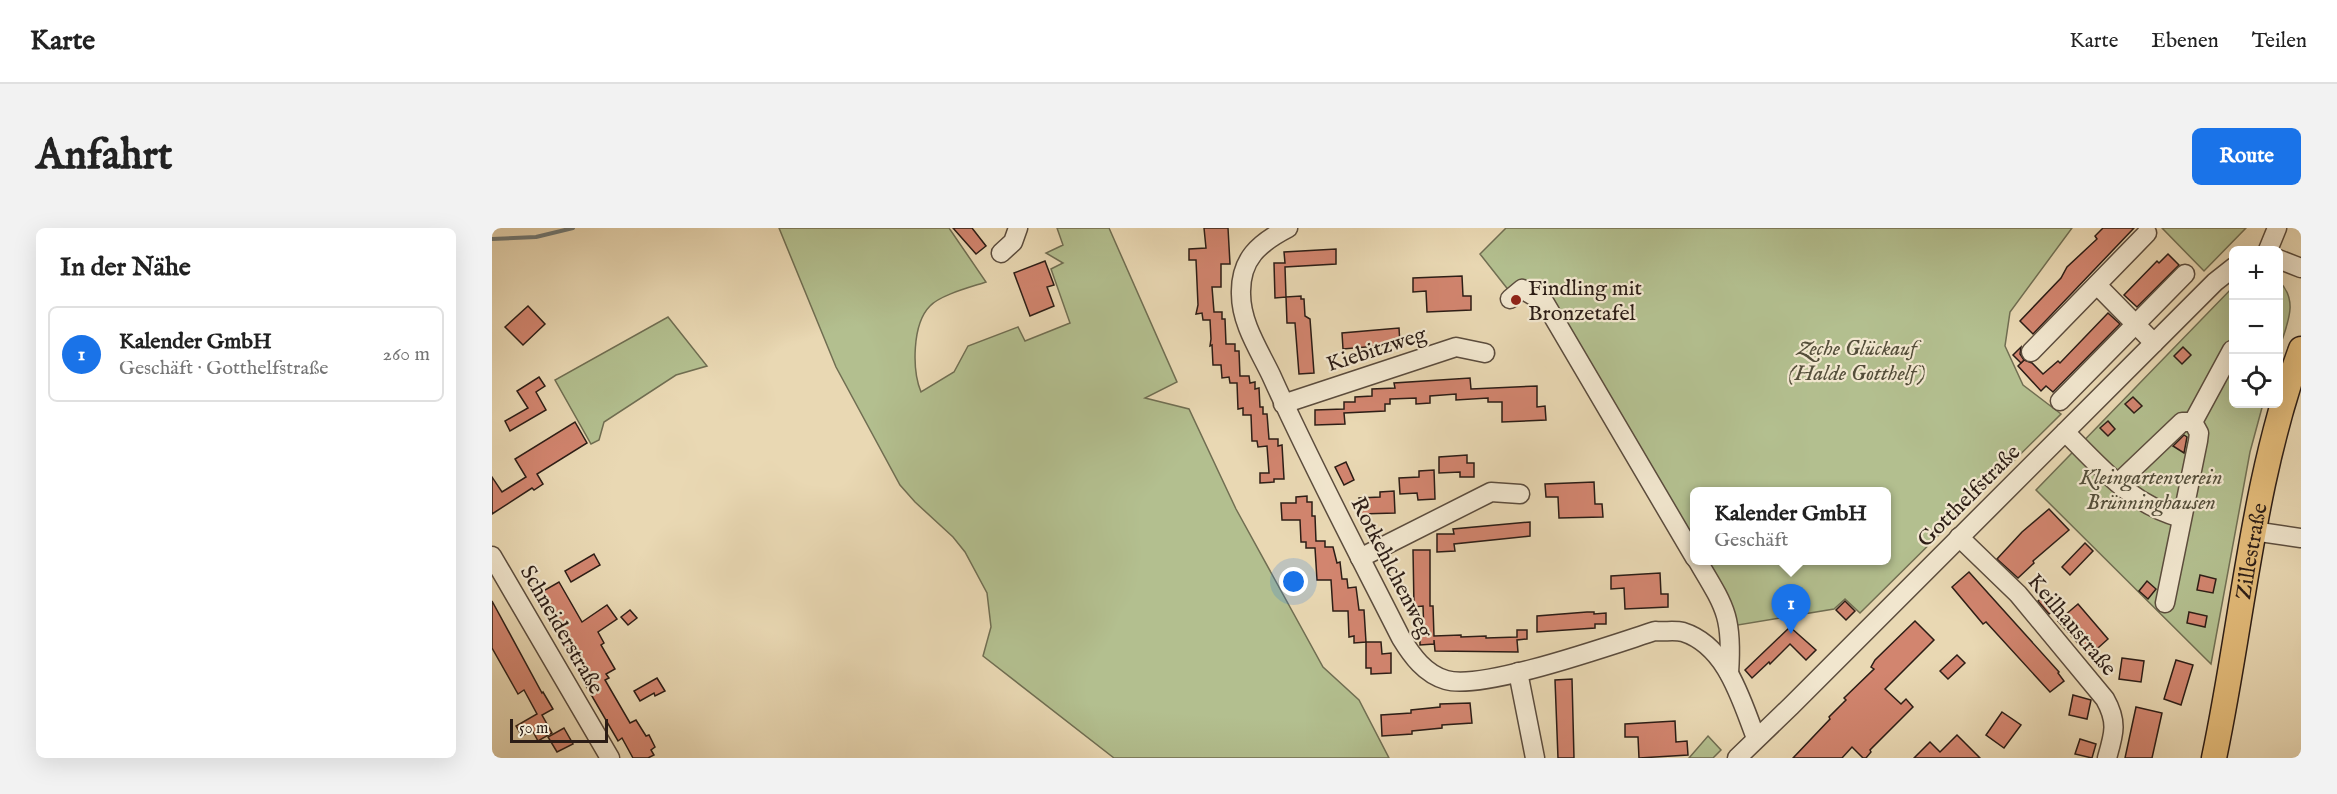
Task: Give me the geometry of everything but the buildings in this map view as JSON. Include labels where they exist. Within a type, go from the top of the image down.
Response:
[{"type":"main road","name":"Zillestraße","points":[[2214,758],[2253,531],[2273,437],[2301,349]]},
{"type":"street","points":[[1001,253],[1013,242],[1018,228]]},
{"type":"street","name":"Rotkehlchenweg","points":[[1288,228],[1265,240],[1251,256],[1243,275],[1241,294],[1244,317],[1283,404],[1412,657],[1430,673],[1448,681],[1475,681],[1518,672],[1655,632],[1683,632],[1707,644],[1719,657],[1729,673],[1756,738]]},
{"type":"street","points":[[2270,246],[2277,228]]},
{"type":"street","points":[[2031,352],[2147,233]]},
{"type":"street","points":[[2283,261],[2301,268]]},
{"type":"street","name":"Gotthelfstraße","points":[[1742,756],[1756,738],[1791,706],[2219,278],[2229,271]]},
{"type":"street","points":[[2060,401],[2134,323],[2185,274]]},
{"type":"street","points":[[2097,285],[2154,343]]},
{"type":"street","points":[[1510,298],[1521,289],[1545,303],[1690,549]]},
{"type":"street","name":"Kiebitzweg","points":[[1283,404],[1456,347],[1485,353]]},
{"type":"street","points":[[2193,422],[2230,354]]},
{"type":"street","points":[[2118,483],[2182,422],[2193,422]]},
{"type":"street","points":[[2165,603],[2198,441],[2197,427],[2193,422]]},
{"type":"street","points":[[2065,432],[2118,483],[2150,507],[2181,518]]},
{"type":"street","points":[[1360,558],[1491,492],[1520,494]]},
{"type":"street","points":[[2253,531],[2301,538]]},
{"type":"street","name":"Keilhaustraße","points":[[1959,537],[2018,594],[2105,699],[2113,713],[2115,724],[2107,758]]},
{"type":"street","name":"Schneiderstraße","points":[[492,556],[610,758]]},
{"type":"street","points":[[1700,565],[1724,606],[1728,620],[1731,642],[1729,673]]},
{"type":"street","points":[[1518,672],[1535,758]]},
{"type":"green space","points":[[779,228],[949,228],[986,282],[941,298],[924,314],[915,348],[916,372],[921,392],[954,372],[968,346],[1018,327],[1025,341],[1070,323],[1051,269],[1063,263],[1046,253],[1063,245],[1057,228],[1109,228],[1177,382],[1145,398],[1189,409],[1236,509],[1323,667],[1359,700],[1389,758],[1114,758],[983,656],[991,627],[987,593],[965,552],[953,537],[900,485],[836,367]]},
{"type":"green space","name":"Zeche Glückauf (Halde Gotthelf)","points":[[1506,228],[2072,228],[2010,312],[2005,346],[2023,385],[2061,414],[1860,613],[1845,599],[1834,609],[1732,626],[1704,565],[1891,565],[1891,487],[1690,487],[1690,540],[1548,299],[1510,292],[1480,254]]},
{"type":"green space","points":[[2162,228],[2246,228],[2204,271]]},
{"type":"green space","points":[[2283,286],[2289,297],[2288,323],[2283,338]]},
{"type":"green space","name":"Kleingartenverein Brünninghausen","points":[[2229,291],[2229,408],[2262,408],[2250,452],[2211,664],[2036,490]]},
{"type":"green space","points":[[668,317],[707,366],[676,375],[604,422],[599,440],[591,444],[555,380]]},
{"type":"green space","points":[[1708,736],[1721,750],[1713,758],[1689,758]]},
{"type":"waterway","points":[[492,239],[536,237],[573,228]]},
{"type":"place","name":"Findling mit Bronzetafel","points":[[1516,300]]},
{"type":"place","name":"Kalender GmbH","points":[[1791,634]]}]
